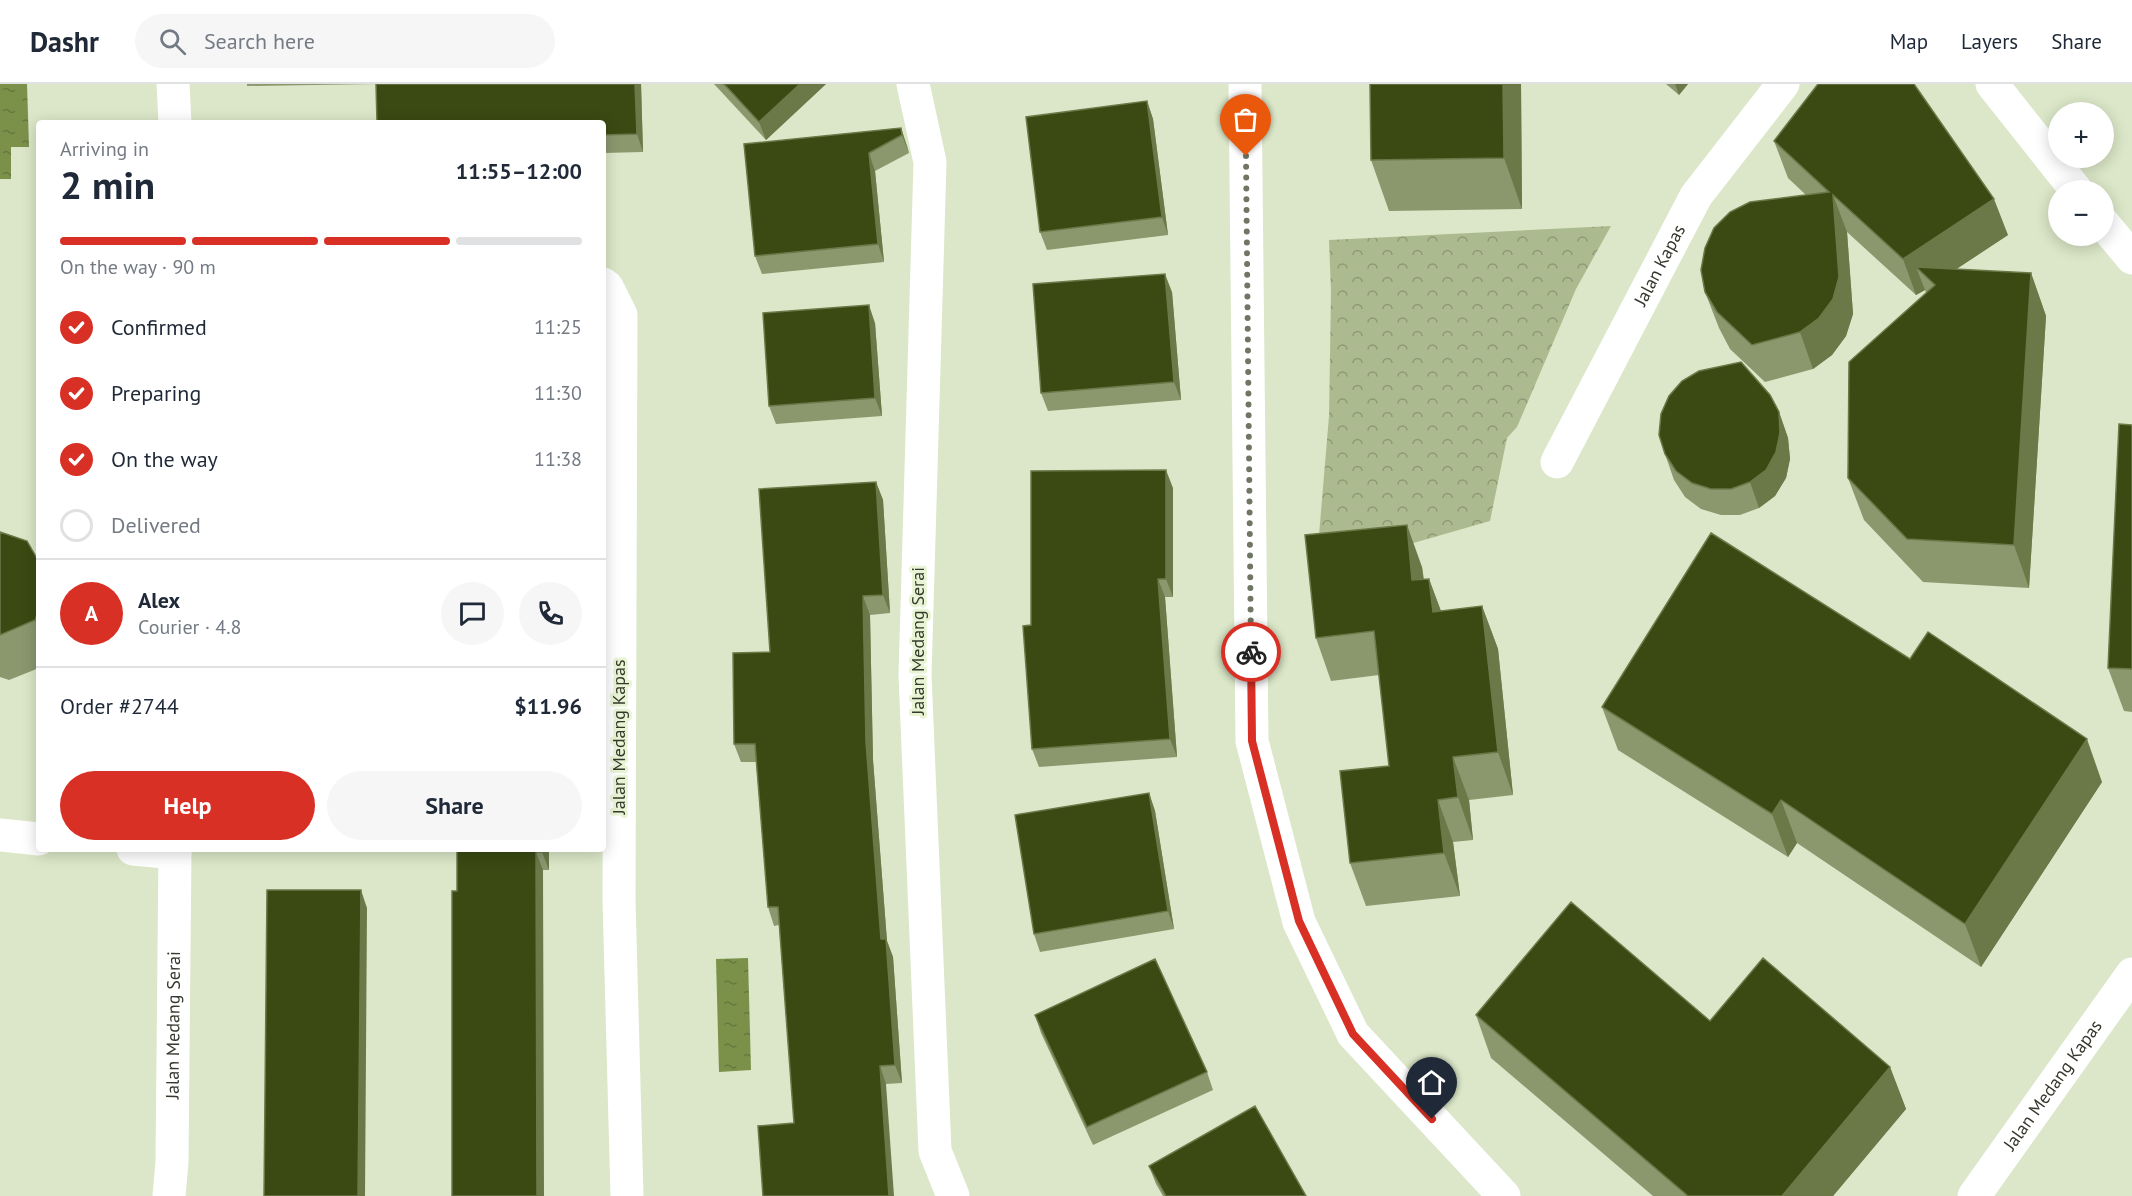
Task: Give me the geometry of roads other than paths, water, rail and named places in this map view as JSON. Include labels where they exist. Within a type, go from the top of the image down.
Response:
[{"type":"street","points":[[173,84],[175,120]]},
{"type":"street","name":"Jalan Medang Serai","points":[[913,84],[930,162],[915,675],[935,1151],[953,1196]]},
{"type":"street","points":[[1245,84],[1252,741],[1299,921],[1353,1034],[1504,1196]]},
{"type":"street","name":"Jalan Kapas","points":[[1557,462],[1696,196],[1783,84]]},
{"type":"street","points":[[1992,84],[2068,180]]},
{"type":"street","points":[[2114,236],[2132,258]]},
{"type":"street","name":"Jalan Medang Kapas","points":[[606,286],[621,315],[619,900],[627,1196]]},
{"type":"street","points":[[0,835],[36,839]]},
{"type":"street","name":"Jalan Medang Serai","points":[[169,1196],[172,1162],[175,852]]},
{"type":"street","name":"Jalan Medang Kapas","points":[[1974,1196],[2132,974]]},
{"type":"water","points":[[0,84],[27,84],[29,147],[11,147],[11,179],[0,179]]},
{"type":"water","points":[[748,958],[751,1070],[719,1072],[716,959]]}]
